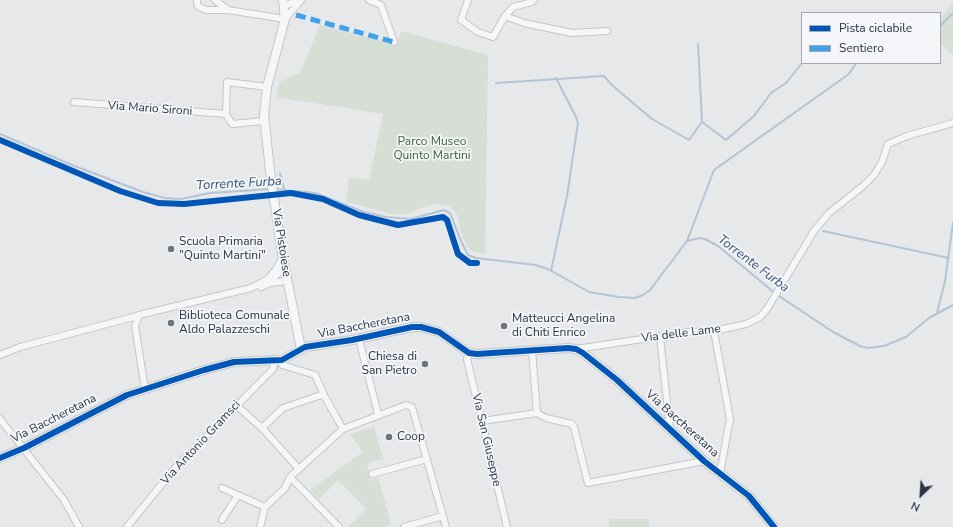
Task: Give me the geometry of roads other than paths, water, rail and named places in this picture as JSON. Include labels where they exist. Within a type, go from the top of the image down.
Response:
[{"type":"street","points":[[197,0],[197,5],[200,8],[207,10],[228,10],[285,19],[301,0]]},
{"type":"street","points":[[215,0],[228,10]]},
{"type":"street","points":[[284,3],[297,0]]},
{"type":"street","points":[[369,0],[381,5],[394,42]]},
{"type":"street","points":[[468,0],[461,20],[478,32],[493,37],[505,16],[513,7],[532,2],[534,0]]},
{"type":"street","name":"Via Pistoiese","points":[[284,3],[285,19],[267,87],[264,121],[284,266],[301,349]]},
{"type":"street","points":[[505,16],[524,23],[572,33],[607,31]]},
{"type":"street","points":[[226,114],[228,82],[267,87]]},
{"type":"street","name":"Via Mario Sironi","points":[[74,102],[226,114],[232,124],[264,121]]},
{"type":"street","name":"Via delle Lame","points":[[576,349],[714,331],[746,324],[760,317],[767,309],[814,231],[829,214],[874,175],[882,162],[888,144],[907,136],[953,123]]},
{"type":"street","points":[[251,288],[268,279],[276,270],[283,257]]},
{"type":"street","points":[[0,355],[20,347],[136,319],[143,313],[265,286],[270,283],[284,266]]},
{"type":"street","points":[[270,283],[287,281]]},
{"type":"street","points":[[136,319],[145,389]]},
{"type":"street","name":"Via Baccheretana","points":[[0,458],[24,448],[115,401],[145,389],[222,365],[278,361],[301,349],[359,339],[412,327],[421,327],[439,332],[468,354],[576,349],[589,357],[617,380],[704,461],[756,502],[774,527]]},
{"type":"street","points":[[714,331],[730,419],[720,473]]},
{"type":"street","points":[[660,337],[670,429]]},
{"type":"street","points":[[359,339],[378,414]]},
{"type":"street","points":[[532,350],[537,413]]},
{"type":"street","name":"Via San Giuseppe","points":[[468,354],[507,527]]},
{"type":"street","points":[[278,361],[282,365],[315,375],[322,395],[343,429]]},
{"type":"street","name":"Via Antonio Gramsci","points":[[127,527],[175,468],[273,369],[278,361]]},
{"type":"street","points":[[262,428],[284,408],[322,395]]},
{"type":"street","points":[[236,405],[262,428],[299,469]]},
{"type":"street","points":[[260,527],[265,507],[285,488],[290,478],[299,469],[343,429],[378,414],[406,405],[412,407],[446,527]]},
{"type":"street","points":[[482,421],[537,413],[546,418],[572,424],[588,483],[704,461]]},
{"type":"street","points":[[0,419],[64,500],[79,527]]},
{"type":"street","points":[[372,474],[427,459]]},
{"type":"street","points":[[290,478],[339,527]]},
{"type":"street","points":[[222,488],[265,507]]},
{"type":"street","points":[[222,520],[238,495]]},
{"type":"street","points":[[404,527],[442,516]]},
{"type":"waterway","points":[[941,25],[953,13]]},
{"type":"waterway","points":[[496,83],[604,76],[613,86],[652,119],[689,140],[702,122],[698,44]]},
{"type":"waterway","points":[[702,122],[726,140],[754,116],[771,93],[786,83],[801,64]]},
{"type":"waterway","points":[[687,241],[714,170],[849,74],[855,64]]},
{"type":"waterway","points":[[551,271],[567,196],[578,123],[556,78]]},
{"type":"waterway","name":"Torrente Furba","points":[[0,134],[72,165],[143,192],[165,198],[181,199],[210,193],[271,189]]},
{"type":"waterway","points":[[280,173],[284,189]]},
{"type":"waterway","name":"Torrente Furba","points":[[275,189],[315,193],[364,212],[386,217],[410,219],[444,210],[450,213],[468,255],[476,258],[536,265],[550,270],[589,292],[619,297],[635,298],[643,295],[650,290],[687,241],[699,238],[705,239],[718,246],[776,294],[833,332],[860,346],[868,348],[884,346],[906,337],[929,318],[953,305]]},
{"type":"waterway","points":[[937,313],[945,281],[953,223]]},
{"type":"waterway","points":[[823,231],[949,258]]},
{"type":"place","name":"Scuola Primaria \"Quinto Martini\"","points":[[171,249]]},
{"type":"place","name":"Biblioteca Comunale Aldo Palazzeschi","points":[[171,323]]},
{"type":"place","name":"Matteucci Angelina di Chiti Enrico","points":[[504,326]]},
{"type":"place","name":"Chiesa di San Pietro","points":[[425,364]]},
{"type":"place","name":"Coop","points":[[389,437]]},
{"type":"park label","name":"Parco Museo Quinto Martini","points":[[432,149]]}]
